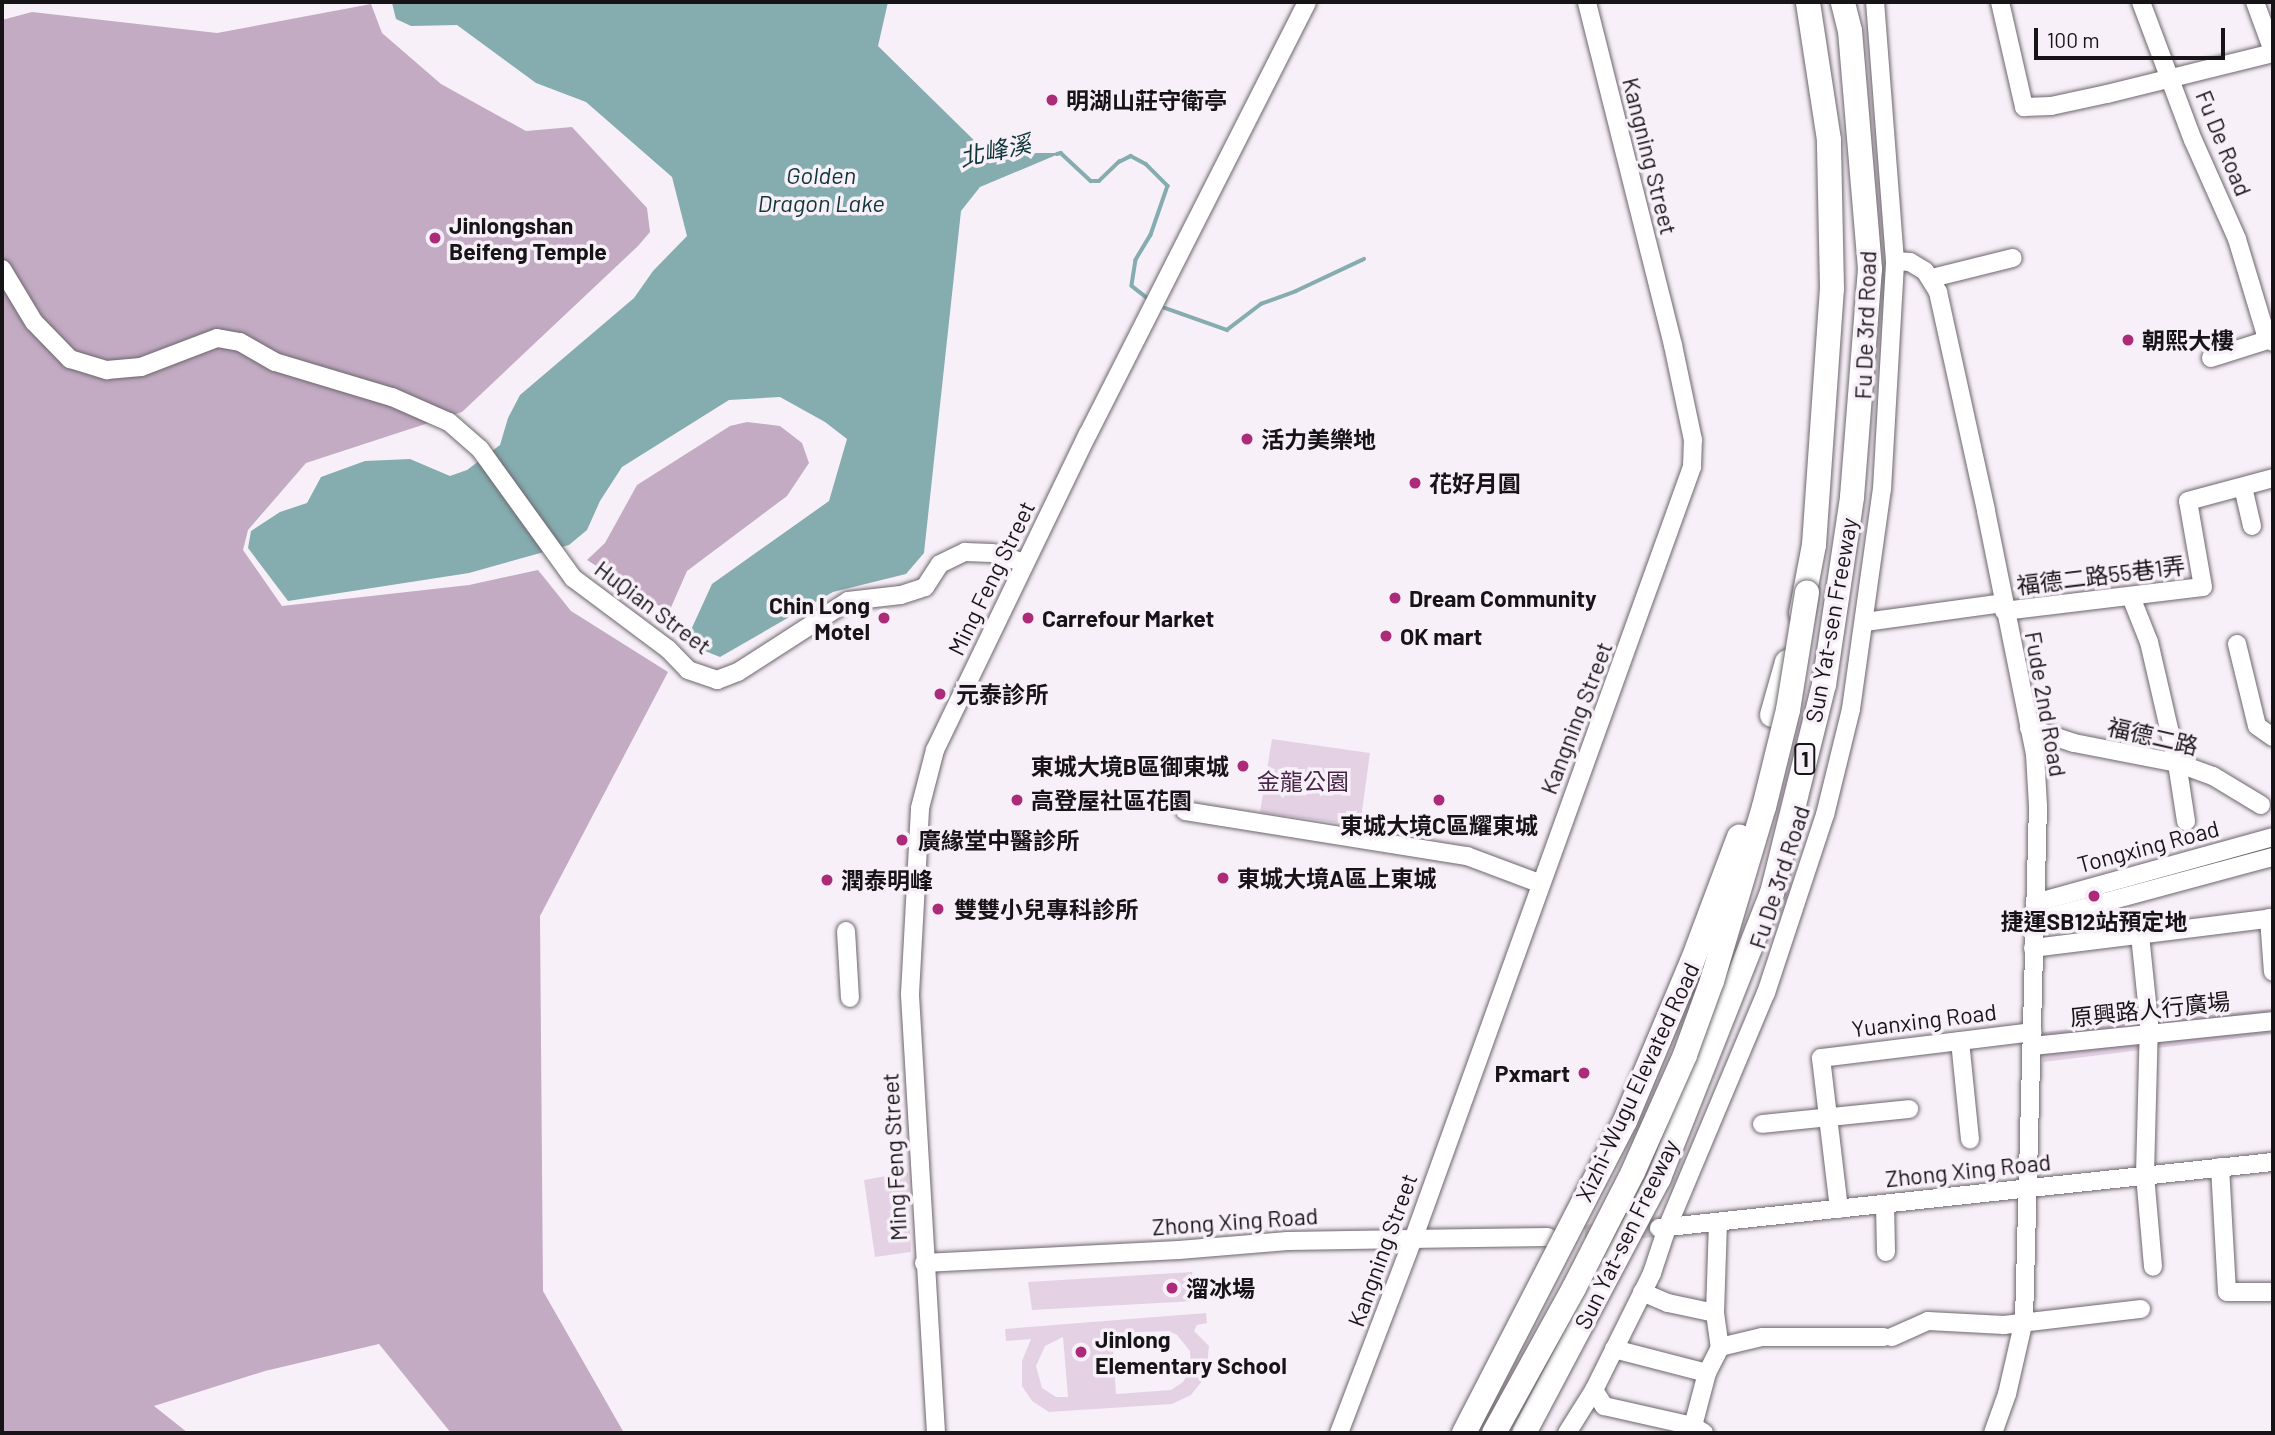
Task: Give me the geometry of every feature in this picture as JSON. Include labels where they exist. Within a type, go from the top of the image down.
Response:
[{"type":"highway","name":"Sun Yat-sen Freeway","points":[[1494,1433],[1574,1288],[1633,1172],[1703,1006],[1764,807],[1788,710],[1816,524],[1832,289],[1829,140],[1808,2]]},
{"type":"highway","name":"Sun Yat-sen Freeway","points":[[1524,1433],[1659,1178],[1772,892],[1824,685],[1852,497],[1870,269],[1850,31],[1843,2]]},
{"type":"highway","points":[[1849,2],[1850,31]]},
{"type":"highway","name":"Xizhi-Wugu Elevated Road","points":[[1464,1433],[1630,1108],[1692,962],[1737,846],[1807,593]]},
{"type":"street","name":"Ming Feng Street","points":[[936,1433],[910,994],[920,808],[934,750],[1307,2]]},
{"type":"street","name":"Kangning Street","points":[[1339,1433],[1414,1237],[1539,883],[1629,646],[1692,467],[1693,454],[1673,345],[1587,2]]},
{"type":"street","name":"Fu De 3rd Road","points":[[1567,1433],[1594,1390],[1642,1292],[1661,1228],[1766,993],[1810,863],[1851,709],[1882,489],[1895,261],[1875,2]]},
{"type":"street","points":[[2000,2],[2024,107],[2051,106],[2172,79],[2273,52],[2255,2]]},
{"type":"street","name":"Fu De Road","points":[[2141,2],[2193,140],[2237,239],[2265,332],[2273,341]]},
{"type":"street","points":[[1895,261],[1910,262],[1932,278],[2013,258]]},
{"type":"street","name":"HuQian Street","points":[[2,269],[34,322],[70,359],[107,370],[141,367],[217,338],[240,342],[275,362],[392,397],[449,422],[481,449],[573,578],[668,649],[688,670],[718,680],[738,672],[848,601],[901,595],[925,587],[940,564],[965,552],[992,554],[1025,563]]},
{"type":"street","name":"Fude 2nd Road","points":[[1932,278],[1938,292],[1983,497],[2035,754],[2038,806],[2024,1320],[2007,1394],[1993,1433]]},
{"type":"street","points":[[2211,358],[2273,341]]},
{"type":"street","points":[[2252,526],[2243,487],[2273,478]]},
{"type":"street","name":"福德二路55巷1弄","points":[[1865,622],[2131,597],[2203,587],[2188,501],[2243,487]]},
{"type":"street","points":[[2131,597],[2149,642],[2177,763],[2186,821]]},
{"type":"street","points":[[2237,644],[2258,726],[2273,737]]},
{"type":"street","name":"福德二路","points":[[2029,728],[2074,743],[2177,763],[2213,776],[2261,805]]},
{"type":"street","points":[[1185,811],[1467,856],[1539,883]]},
{"type":"street","name":"Tongxing Road","points":[[2035,902],[2273,837]]},
{"type":"street","name":"Tongxing Road","points":[[2035,921],[2273,858]]},
{"type":"street","points":[[2033,948],[2271,918],[2273,972]]},
{"type":"street","points":[[846,931],[850,998]]},
{"type":"street","points":[[2140,935],[2149,1022],[2145,1175],[2153,1267]]},
{"type":"street","name":"原興路人行廣場","points":[[2032,1039],[2147,1034],[2273,1021]]},
{"type":"street","name":"Yuanxing Road","points":[[1828,1116],[1821,1058],[1960,1041],[2032,1039]]},
{"type":"street","points":[[1960,1041],[1970,1139]]},
{"type":"street","points":[[1762,1124],[1909,1109]]},
{"type":"street","points":[[1828,1116],[1839,1209]]},
{"type":"street","name":"Zhong Xing Road","points":[[1661,1228],[2273,1162]]},
{"type":"street","points":[[2220,1167],[2227,1292],[2273,1292]]},
{"type":"street","points":[[1885,1204],[1886,1252]]},
{"type":"street","points":[[1594,1390],[1604,1406],[1699,1429],[1707,1373],[1720,1348],[1715,1313],[1718,1222]]},
{"type":"street","name":"Zhong Xing Road","points":[[925,1263],[1179,1250],[1288,1241],[1548,1237]]},
{"type":"street","points":[[1642,1292],[1668,1303],[1715,1313]]},
{"type":"street","points":[[1720,1348],[1762,1337],[1888,1337],[1928,1321],[2004,1325],[2024,1320],[2141,1309]]},
{"type":"street","points":[[1615,1349],[1707,1373]]},
{"type":"green space","name":"金龍公園","points":[[1272,739],[1370,753],[1360,826],[1260,812]]},
{"type":"green space","points":[[2273,1009],[2273,1034],[2043,1062],[2043,1032]]},
{"type":"green space","points":[[908,1172],[911,1252],[875,1257],[864,1180]]},
{"type":"green space","points":[[1192,1272],[1195,1301],[1032,1310],[1028,1282]]},
{"type":"green space","points":[[1206,1313],[1207,1323],[1197,1325],[1194,1331],[1209,1346],[1206,1376],[1191,1395],[1172,1404],[1049,1412],[1032,1401],[1022,1386],[1022,1361],[1031,1339],[1006,1341],[1005,1329]],"holes":[[[1169,1331],[1177,1335],[1190,1351],[1191,1368],[1183,1382],[1171,1390],[1116,1394],[1112,1333]],[[1063,1337],[1068,1397],[1056,1397],[1042,1388],[1036,1366],[1045,1346]]]},
{"type":"shaded area","points":[[371,4],[382,33],[441,84],[526,131],[572,127],[647,208],[650,232],[638,246],[462,412],[306,463],[248,530],[243,550],[282,606],[469,585],[538,570],[571,611],[668,672],[540,916],[543,1291],[624,1433],[451,1433],[379,1344],[265,1371],[154,1406],[188,1433],[2,1433],[2,20],[32,12],[217,33]]},
{"type":"shaded area","points":[[747,422],[780,426],[802,443],[809,463],[787,496],[687,571],[669,612],[587,560],[605,543],[637,485],[730,426]]},
{"type":"water","name":"Golden Dragon Lake","points":[[888,2],[878,46],[987,153],[1061,153],[980,187],[961,211],[924,553],[906,574],[833,592],[720,657],[685,643],[712,584],[829,501],[847,439],[825,422],[780,397],[729,400],[622,467],[600,501],[587,530],[569,545],[469,573],[288,601],[248,548],[251,531],[280,512],[307,503],[321,477],[365,461],[410,459],[450,476],[467,470],[500,445],[508,418],[520,395],[634,298],[653,271],[687,236],[672,177],[586,102],[536,83],[457,25],[411,26],[396,19],[392,3]]},
{"type":"waterway","name":"北峰溪","points":[[1057,154],[1061,153],[1091,181],[1099,181],[1119,162],[1131,156],[1146,164],[1168,186],[1151,235],[1136,260],[1132,286],[1146,297]]},
{"type":"waterway","name":"北峰溪","points":[[1165,308],[1227,330],[1261,304],[1364,259]]},
{"type":"tunnel","points":[[1558,1236],[1655,1228]]},
{"type":"place","name":"明湖山莊守衛亭","points":[[1052,100]]},
{"type":"place","name":"Jinlongshan Beifeng Temple","points":[[435,238]]},
{"type":"place","name":"朝熙大樓","points":[[2128,340]]},
{"type":"place","name":"活力美樂地","points":[[1247,439]]},
{"type":"place","name":"花好月圓","points":[[1415,483]]},
{"type":"place","name":"Dream Community","points":[[1395,598]]},
{"type":"place","name":"Chin Long Motel","points":[[884,618]]},
{"type":"place","name":"Carrefour Market","points":[[1028,618]]},
{"type":"place","name":"OK mart","points":[[1386,636]]},
{"type":"place","name":"元泰診所","points":[[940,694]]},
{"type":"place","name":"東城大境B區御東城","points":[[1243,766]]},
{"type":"place","name":"高登屋社區花園","points":[[1017,800]]},
{"type":"place","name":"東城大境C區耀東城","points":[[1439,800]]},
{"type":"place","name":"廣緣堂中醫診所","points":[[902,840]]},
{"type":"place","name":"東城大境A區上東城","points":[[1223,878]]},
{"type":"place","name":"潤泰明峰","points":[[827,880]]},
{"type":"place","name":"捷運SB12站預定地","points":[[2094,896]]},
{"type":"place","name":"雙雙小兒專科診所","points":[[938,909]]},
{"type":"place","name":"Pxmart","points":[[1584,1073]]},
{"type":"place","name":"溜冰場","points":[[1172,1288]]},
{"type":"place","name":"Jinlong Elementary School","points":[[1081,1352]]}]
